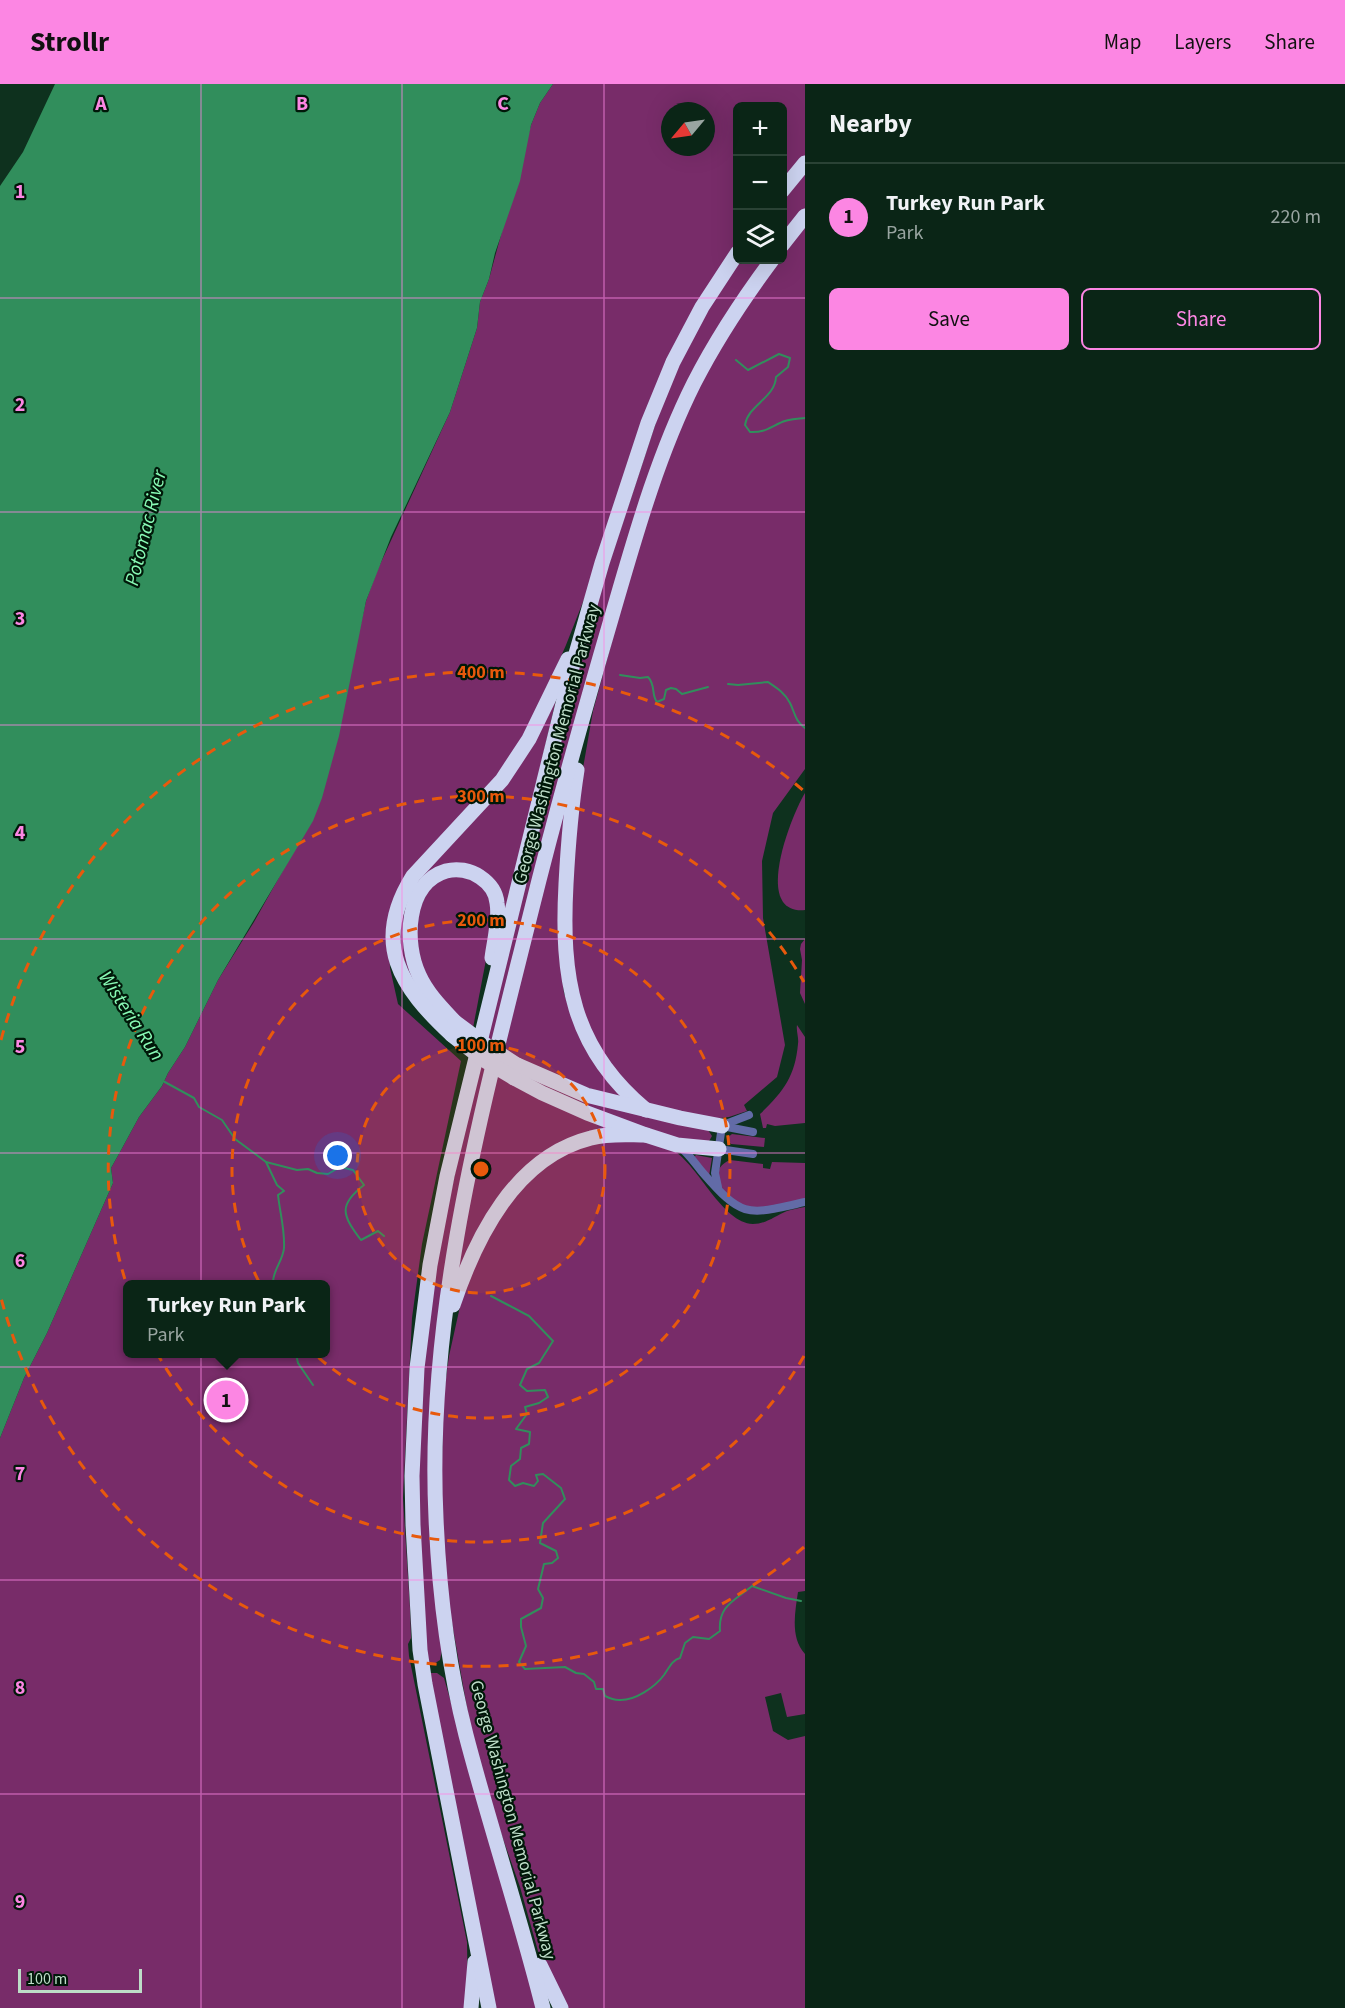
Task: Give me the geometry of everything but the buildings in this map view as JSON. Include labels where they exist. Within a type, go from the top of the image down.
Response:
[{"type":"highway","points":[[787,185],[805,163]]},
{"type":"highway","points":[[787,240],[805,216]]},
{"type":"highway","name":"George Washington Memorial Parkway","points":[[489,2008],[440,1765],[423,1670],[417,1609],[412,1476],[417,1368],[430,1265],[447,1176],[578,644],[633,466],[659,394],[702,307],[733,260]]},
{"type":"highway","name":"George Washington Memorial Parkway","points":[[543,2008],[466,1734],[445,1627],[436,1509],[440,1342],[455,1242],[480,1123],[538,884],[587,699],[640,522],[671,433],[708,356],[768,264]]},
{"type":"highway","points":[[578,644],[553,686],[517,759],[502,780],[413,876],[405,889],[395,916],[394,946],[402,976],[420,1003],[453,1028],[486,1046],[542,1094],[587,1113],[677,1145],[719,1149]]},
{"type":"highway","points":[[587,699],[568,843],[564,919],[566,970],[575,1010],[598,1058],[623,1089],[646,1110]]},
{"type":"highway","points":[[453,1028],[418,973],[413,960],[410,934],[414,907],[426,884],[441,873],[460,869],[478,875],[486,881],[498,904],[484,1026]]},
{"type":"highway","points":[[515,1072],[586,1095],[722,1126]]},
{"type":"highway","points":[[440,1342],[473,1250],[491,1218],[516,1187],[547,1159],[584,1140],[607,1135],[646,1135]]},
{"type":"highway","points":[[516,1911],[561,2008]]},
{"type":"highway","points":[[471,2008],[477,1947]]},
{"type":"street","points":[[722,1126],[749,1115]]},
{"type":"street","points":[[722,1126],[753,1132]]},
{"type":"street","points":[[719,1191],[715,1173],[722,1126]]},
{"type":"street","points":[[677,1145],[685,1151],[719,1191],[739,1208],[752,1212],[766,1211],[805,1202]]},
{"type":"street","points":[[719,1149],[753,1154]]},
{"type":"shaded area","points":[[553,84],[805,84],[805,158],[787,180],[787,102],[733,102],[733,251],[703,298],[566,645],[536,714],[512,760],[425,855],[389,940],[390,968],[398,1004],[461,1061],[422,1244],[412,1318],[403,1498],[410,1608],[409,1656],[467,1942],[468,2008],[0,2008],[0,1438],[24,1378],[47,1333],[113,1183],[111,1168],[139,1117],[162,1086],[185,1047],[218,980],[300,840],[366,601],[377,571],[450,412],[477,328],[480,302],[489,279],[531,125],[540,103]]},
{"type":"shaded area","points":[[805,171],[805,210],[787,232],[787,210],[787,194]]},
{"type":"shaded area","points":[[805,223],[805,769],[773,813],[762,861],[763,918],[785,1045],[777,1077],[744,1105],[747,1111],[713,1119],[647,1106],[595,1046],[571,975],[571,893],[579,791],[593,711],[622,604],[654,499],[684,415],[729,331],[775,264],[787,264],[787,248]]},
{"type":"shaded area","points":[[736,264],[765,264],[685,392],[556,799],[436,1356],[442,1650],[440,1660],[432,1665],[428,1664],[416,1516],[424,1336],[440,1242],[515,917],[595,606],[670,380],[698,325]]},
{"type":"shaded area","points":[[559,687],[497,952],[488,876],[431,876],[408,936],[415,990],[401,953],[399,930],[411,889],[455,838]]},
{"type":"shaded area","points":[[568,786],[560,960],[564,993],[570,1012],[624,1099],[546,1075],[502,1049]]},
{"type":"shaded area","points":[[805,793],[805,910],[789,907],[780,897],[778,881],[785,841]]},
{"type":"shaded area","points":[[454,874],[485,885],[494,904],[493,923],[473,1028],[453,1013],[432,989],[415,947],[419,910],[427,893],[438,879]]},
{"type":"shaded area","points":[[805,939],[805,1004],[800,993],[802,960],[800,949]]},
{"type":"shaded area","points":[[797,1025],[805,1037],[805,1123],[775,1126],[767,1124],[766,1128],[763,1128],[760,1114],[781,1091],[794,1066],[798,1042]]},
{"type":"shaded area","points":[[518,1071],[708,1130],[712,1136],[708,1143],[702,1144],[637,1128],[544,1090]]},
{"type":"shaded area","points":[[495,1073],[620,1131],[538,1162],[458,1272],[472,1181]]},
{"type":"shaded area","points":[[732,1134],[765,1138],[764,1147],[731,1144],[728,1137]]},
{"type":"shaded area","points":[[600,1139],[647,1142],[673,1150],[692,1168],[721,1204],[742,1221],[753,1224],[762,1223],[787,1211],[805,1207],[805,1591],[798,1592],[795,1633],[800,1648],[805,1654],[805,1714],[787,1717],[781,1693],[765,1697],[773,1731],[788,1740],[805,1736],[805,2008],[567,2008],[553,1987],[538,1951],[520,1887],[497,1822],[470,1725],[446,1589],[441,1524],[443,1399],[449,1356],[463,1293],[493,1220],[545,1165],[573,1148]]},
{"type":"shaded area","points":[[696,1155],[712,1158],[709,1176],[694,1157]]},
{"type":"shaded area","points":[[730,1160],[763,1164],[763,1168],[770,1169],[772,1162],[805,1163],[805,1199],[759,1208],[744,1206],[736,1202],[728,1196],[718,1181],[721,1166]]},
{"type":"shaded area","points":[[429,1673],[437,1673],[444,1678],[539,2008],[495,2008]]},
{"type":"water","name":"Potomac River","points":[[55,84],[553,84],[540,103],[531,125],[520,181],[480,302],[477,328],[450,412],[391,537],[366,601],[339,736],[322,798],[313,821],[218,980],[185,1047],[162,1086],[139,1117],[111,1168],[113,1183],[47,1333],[24,1378],[0,1438],[0,186],[23,152]]},
{"type":"waterway","points":[[736,360],[748,370],[779,354],[790,358],[788,367],[776,377],[771,391],[747,418],[745,425],[750,432],[762,431],[786,421],[805,418]]},
{"type":"waterway","points":[[620,675],[648,677],[657,702],[664,699],[666,690],[671,688],[682,694],[708,687]]},
{"type":"waterway","points":[[728,684],[768,682],[786,696],[797,720],[805,728]]},
{"type":"waterway","name":"Wisteria Run","points":[[163,1081],[194,1098],[199,1107],[222,1120],[235,1139],[266,1162],[297,1170],[308,1169],[317,1173],[328,1174],[340,1167],[353,1170],[364,1185],[347,1205],[346,1211],[350,1224],[361,1240],[378,1231],[384,1236]]},
{"type":"waterway","points":[[266,1162],[277,1185],[284,1191],[278,1195],[284,1248],[273,1280]]},
{"type":"waterway","name":"Wisteria Run","points":[[491,1296],[529,1316],[553,1341],[539,1363],[527,1369],[520,1385],[527,1391],[545,1390],[548,1397],[539,1403],[525,1407],[527,1414],[516,1429],[530,1432],[529,1444],[521,1448],[520,1459],[511,1466],[509,1480],[515,1486],[523,1483],[534,1486],[538,1481],[536,1475],[543,1474],[561,1488],[565,1499],[543,1523],[540,1543],[556,1551],[558,1558],[552,1563],[544,1564],[538,1589],[543,1598],[541,1608],[521,1619],[526,1646],[519,1662],[525,1669],[565,1667],[576,1673],[584,1674],[594,1682],[596,1689],[603,1689],[605,1696],[625,1700],[644,1692],[660,1680],[673,1662],[680,1658],[685,1643],[693,1637],[709,1639],[720,1631],[724,1610],[752,1586],[801,1601]]},
{"type":"waterway","points":[[297,1358],[313,1385]]},
{"type":"place","name":"Turkey Run Park","points":[[226,1400]]}]
